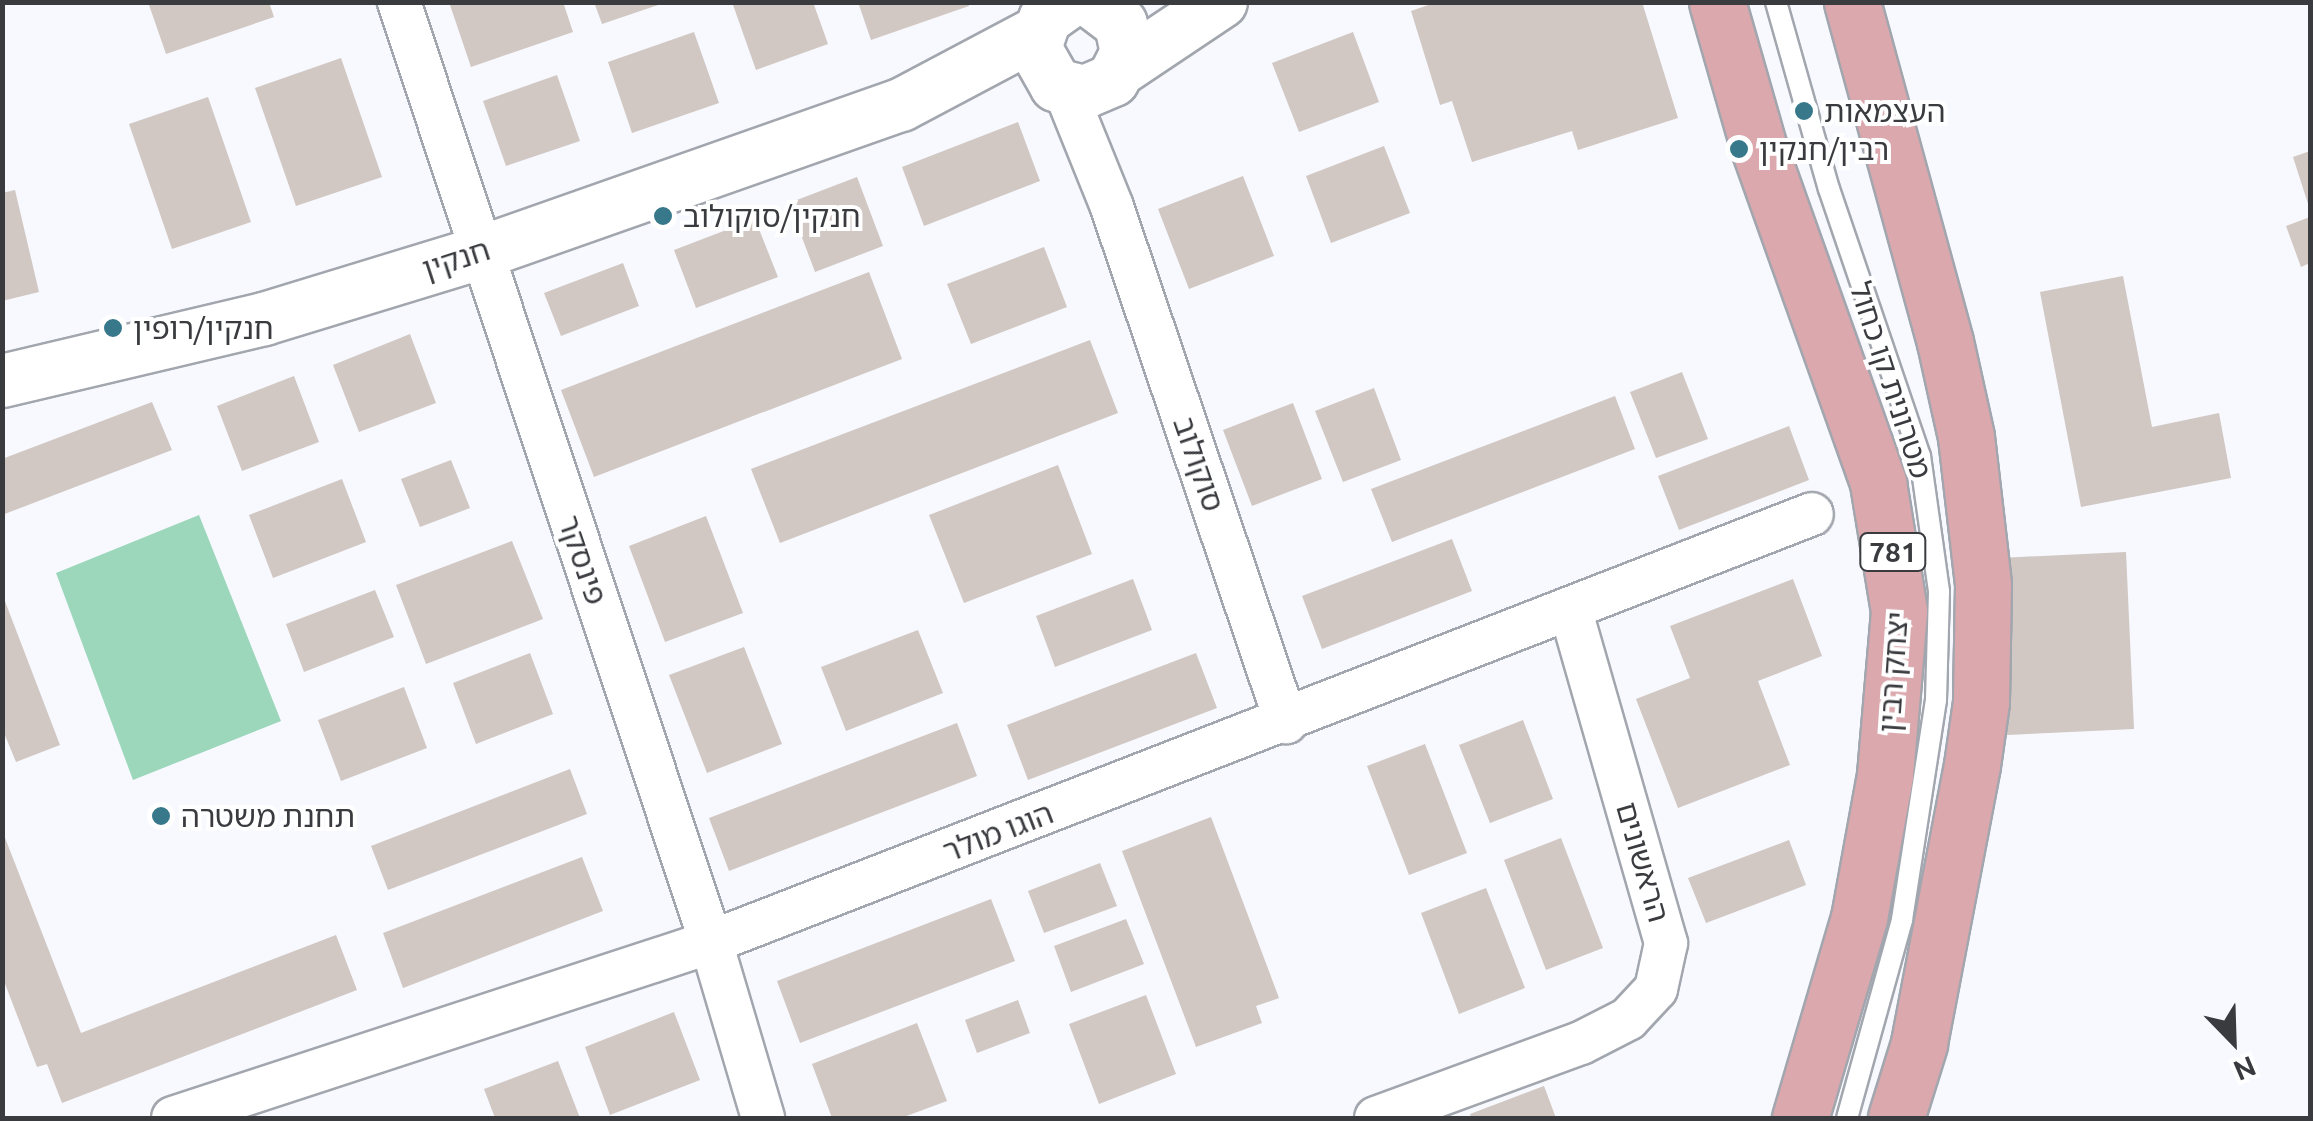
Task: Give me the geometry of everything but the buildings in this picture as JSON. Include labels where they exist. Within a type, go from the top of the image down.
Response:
[{"type":"main road","name":"יצחק רבין","points":[[1717,2],[1759,148],[1878,482],[1899,611],[1885,775],[1859,918],[1800,1118]]},
{"type":"main road","points":[[1852,2],[1945,342],[1966,437],[1984,584],[1982,702],[1970,782],[1919,1044],[1896,1118]]},
{"type":"street","name":"פינסקר","points":[[398,2],[711,942],[763,1118]]},
{"type":"street","points":[[1083,9],[1132,13],[1204,2]]},
{"type":"street","name":"חנקין","points":[[901,105],[1089,80],[1220,2]]},
{"type":"street","name":"חנקין","points":[[2,381],[264,319],[480,252],[901,105],[1083,9]]},
{"type":"street","points":[[1083,9],[1126,38],[1089,80],[1038,62],[1083,9]]},
{"type":"street","name":"סוקולוב","points":[[1089,80],[1106,128],[1112,207],[1286,722]]},
{"type":"street","name":"הוגו מולר","points":[[173,1118],[711,942],[1286,722],[1812,514]]},
{"type":"street","name":"הראשונים","points":[[1376,1118],[1581,1043],[1628,1019],[1656,989],[1666,943],[1570,609]]},
{"type":"lane","name":"מטרונית קו כחול","points":[[1776,2],[1829,188],[1920,456],[1940,592],[1936,700],[1902,920],[1847,1118]]},
{"type":"green space","points":[[199,515],[281,721],[133,780],[56,573]]},
{"type":"place","name":"העצמאות","points":[[1804,111]]},
{"type":"place","name":"רבין/חנקין","points":[[1739,149]]},
{"type":"place","name":"חנקין/סוקולוב","points":[[663,216]]},
{"type":"place","name":"חנקין/רופין","points":[[113,328]]},
{"type":"place","name":"תחנת משטרה","points":[[161,816]]}]
